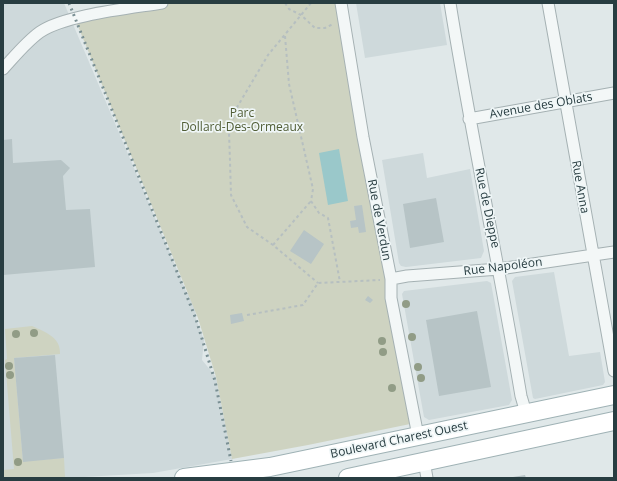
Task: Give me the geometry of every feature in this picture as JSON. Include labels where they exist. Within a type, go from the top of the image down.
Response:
[{"type":"main road","name":"Boulevard Charest Ouest","points":[[184,478],[270,467],[614,395]]},
{"type":"main road","name":"Boulevard Charest Ouest","points":[[348,478],[425,469],[614,421]]},
{"type":"street","points":[[5,61],[41,31],[55,25],[75,18],[162,3]]},
{"type":"street","name":"Rue de Verdun","points":[[341,3],[363,137],[391,280],[391,298],[418,436]]},
{"type":"street","name":"Rue de Dieppe","points":[[450,3],[469,119],[499,269],[521,396],[526,413]]},
{"type":"street","name":"Rue Anna","points":[[548,3],[614,371]]},
{"type":"street","name":"Avenue des Oblats","points":[[469,119],[566,103],[614,93]]},
{"type":"street","name":"Rue Napoléon","points":[[391,280],[407,276],[499,269],[614,252]]},
{"type":"path","points":[[285,3],[290,9],[301,15],[315,28],[325,28],[344,18]]},
{"type":"path","points":[[311,3],[268,55],[251,81],[236,109],[229,132],[231,195],[247,227],[273,245],[318,283],[391,280]]},
{"type":"path","points":[[273,245],[311,201],[313,189],[289,84],[285,35]]},
{"type":"path","points":[[311,201],[319,213],[328,218],[340,282]]},
{"type":"path","points":[[247,315],[303,305],[318,283]]},
{"type":"shaded area","points":[[3,3],[64,3],[186,291],[195,302],[196,319],[204,340],[202,360],[216,377],[232,459],[153,473],[67,478],[3,478]]},
{"type":"shaded area","points":[[356,3],[440,3],[447,45],[365,58]]},
{"type":"shaded area","points":[[423,153],[427,178],[470,169],[484,251],[481,258],[406,267],[401,266],[399,263],[382,160]]},
{"type":"shaded area","points":[[554,272],[569,356],[600,352],[605,382],[603,385],[535,399],[533,398],[512,281],[515,277]]},
{"type":"shaded area","points":[[487,281],[491,283],[512,400],[509,405],[429,420],[424,417],[402,294],[404,291]]},
{"type":"green space","name":"Parc Dollard-Des-Ormeaux","points":[[162,3],[341,3],[415,423],[232,459],[216,377],[198,318],[75,19]]},
{"type":"green space","points":[[32,326],[47,333],[55,339],[60,348],[60,354],[14,358],[23,461],[64,458],[65,477],[3,478],[3,470],[14,469],[5,360],[7,359],[5,329]]},
{"type":"water","points":[[339,149],[348,201],[328,205],[319,153]]},
{"type":"building","points":[[12,139],[13,163],[61,160],[70,168],[63,176],[66,210],[90,209],[95,267],[3,275],[3,140]]},
{"type":"building","points":[[436,198],[444,242],[410,248],[403,204]]},
{"type":"building","points":[[362,205],[366,232],[359,233],[358,227],[351,228],[350,221],[356,220],[354,206]]},
{"type":"building","points":[[304,230],[324,244],[311,264],[290,251]]},
{"type":"building","points":[[368,296],[373,300],[370,303],[365,300]]},
{"type":"building","points":[[477,311],[491,387],[439,396],[426,320]]},
{"type":"building","points":[[242,313],[244,321],[231,324],[230,315]]},
{"type":"building","points":[[55,355],[64,458],[23,462],[14,358]]},
{"type":"building","points":[[525,475],[526,478],[513,477]]},
{"type":"railway","points":[[69,3],[196,319],[215,381],[231,461]]}]
